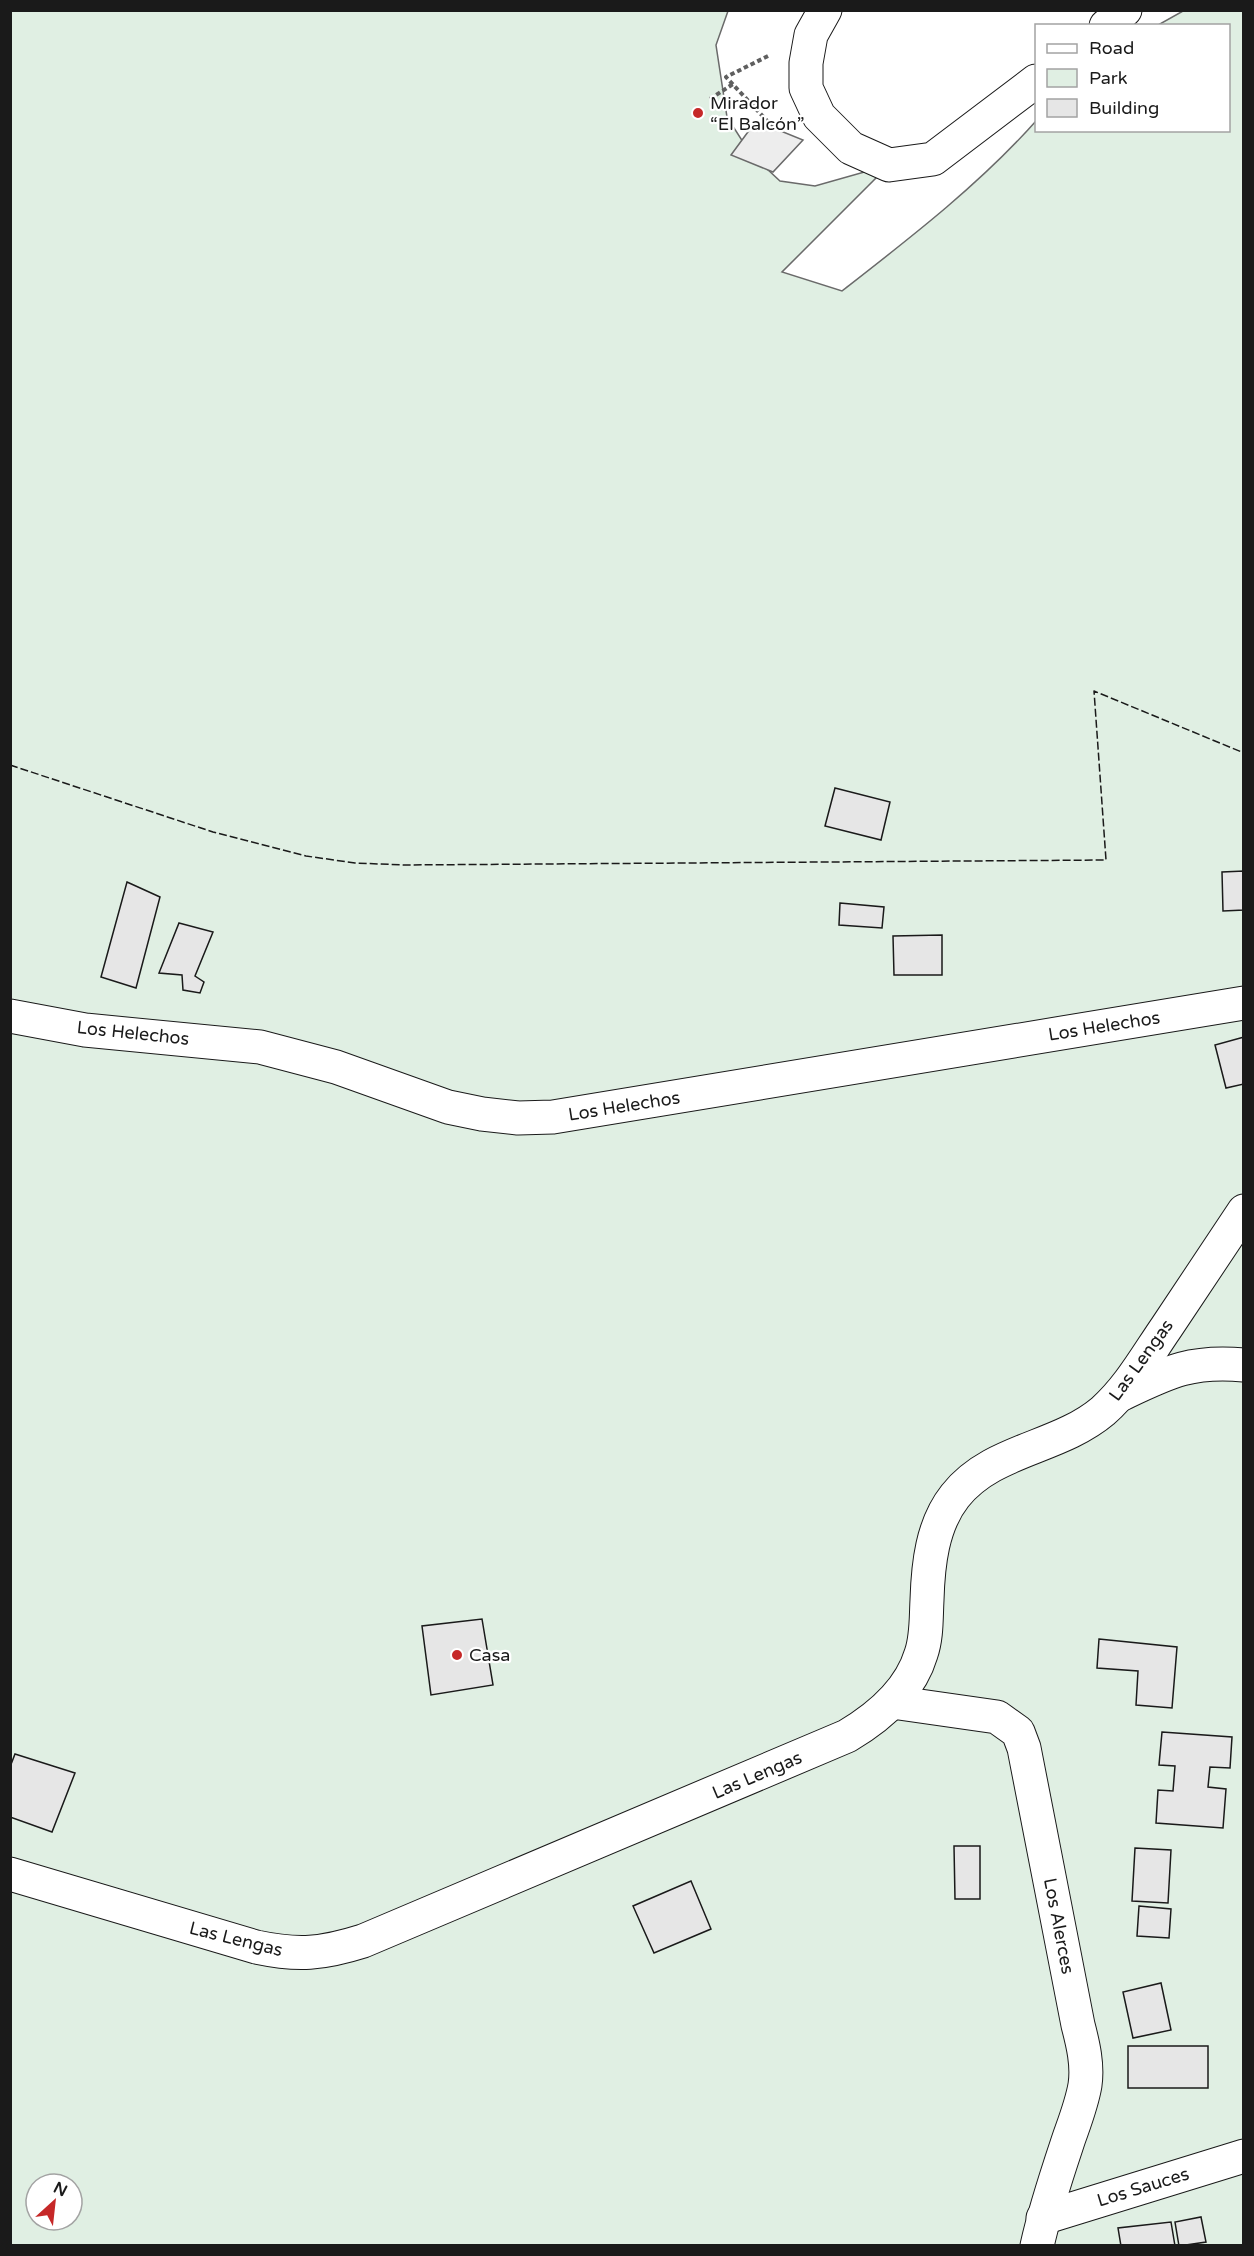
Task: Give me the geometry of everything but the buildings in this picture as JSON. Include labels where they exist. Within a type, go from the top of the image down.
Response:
[{"type":"street","points":[[825,10],[811,35],[806,63],[806,88],[819,116],[851,148],[889,165],[933,159],[1035,82]]},
{"type":"street","points":[[1108,24],[1125,10]]},
{"type":"street","name":"Los Helechos","points":[[10,1016],[85,1030],[260,1047],[336,1066],[448,1107],[518,1118],[553,1117],[1244,1003]]},
{"type":"street","name":"Las Lengas","points":[[10,1874],[256,1947],[284,1953],[311,1953],[337,1949],[363,1941],[848,1737],[873,1720],[892,1702],[911,1677],[922,1653],[932,1549],[940,1521],[954,1497],[973,1477],[996,1462],[1083,1425],[1119,1395],[1244,1211]]},
{"type":"street","points":[[1119,1395],[1190,1365],[1223,1363],[1244,1365]]},
{"type":"street","name":"Los Alerces","points":[[892,1702],[997,1717],[1018,1732],[1024,1748],[1083,2045],[1085,2065],[1085,2083],[1080,2103],[1040,2232]]},
{"type":"street","name":"Los Sauces","points":[[1040,2232],[1244,2156]]},
{"type":"path","points":[[726,77],[770,124],[787,135]]},
{"type":"path","points":[[710,99],[733,84]]},
{"type":"green space","points":[[11,11],[728,11],[716,45],[727,117],[750,153],[780,181],[815,186],[889,165],[782,272],[842,291],[967,189],[1035,122],[1035,132],[1230,132],[1230,24],[1160,24],[1183,11],[1243,11],[1243,2245],[11,2246]]},
{"type":"shaded area","points":[[756,121],[803,140],[773,172],[731,155]]},
{"type":"fence","points":[[10,765],[213,832],[306,856],[355,863],[404,865],[1106,860],[1094,691],[1244,753]]},
{"type":"place","name":"Mirador “El Balcón”","points":[[698,113]]},
{"type":"place","name":"Casa","points":[[457,1655]]}]
